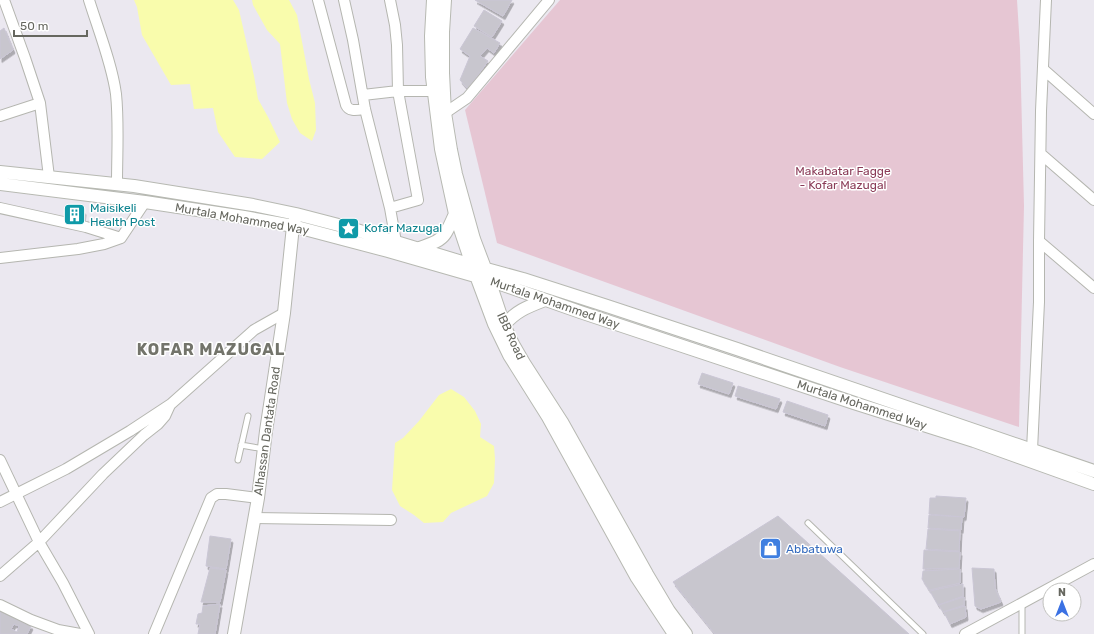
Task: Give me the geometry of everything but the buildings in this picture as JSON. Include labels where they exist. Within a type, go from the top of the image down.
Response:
[{"type":"main road","name":"IBB Road","points":[[433,0],[431,36],[432,77],[441,149],[455,214],[478,270],[494,324],[509,355],[548,417],[637,578],[674,634]]},
{"type":"main road","name":"IBB Road","points":[[445,0],[443,32],[445,113],[456,174],[474,239],[478,270],[489,280],[504,325],[513,344],[562,422],[669,611],[686,634]]},
{"type":"main road","name":"Murtala Mohammed Way","points":[[0,172],[117,183],[253,205],[350,228],[478,270]]},
{"type":"main road","name":"Murtala Mohammed Way","points":[[0,184],[145,202],[244,217],[293,226],[388,251],[523,279],[858,390],[1094,471]]},
{"type":"main road","name":"Alhassan Dantata Road","points":[[234,634],[258,498],[284,313],[293,226],[296,214]]},
{"type":"main road","points":[[417,249],[440,240],[445,234],[455,214]]},
{"type":"main road","name":"Murtala Mohammed Way","points":[[489,280],[544,300],[854,403],[974,441],[1094,484]]},
{"type":"main road","points":[[504,325],[515,314],[526,307],[544,300]]},
{"type":"main road","points":[[854,403],[858,390]]},
{"type":"street","points":[[4,0],[40,103],[49,177]]},
{"type":"street","points":[[89,0],[112,73],[116,94],[117,183]]},
{"type":"street","points":[[318,0],[347,108],[350,110],[365,109]]},
{"type":"street","points":[[344,0],[365,109],[390,208],[396,242]]},
{"type":"street","points":[[390,0],[395,24],[397,45],[398,91],[418,200],[390,208]]},
{"type":"street","points":[[445,113],[467,98],[549,0]]},
{"type":"street","points":[[1032,450],[1040,302],[1039,241],[1041,111],[1046,0]]},
{"type":"street","points":[[1043,69],[1094,114]]},
{"type":"street","points":[[363,95],[398,91],[433,91]]},
{"type":"street","points":[[0,116],[40,103]]},
{"type":"street","points":[[1041,154],[1094,200]]},
{"type":"street","points":[[0,258],[78,249],[104,244],[121,238],[145,202]]},
{"type":"street","points":[[0,208],[86,227],[121,238]]},
{"type":"street","points":[[1039,241],[1094,288]]},
{"type":"street","points":[[0,502],[66,469],[130,431],[171,404],[254,330],[284,313]]},
{"type":"street","points":[[0,576],[39,542],[103,474],[144,435],[158,424],[165,416],[171,404]]},
{"type":"street","points":[[0,460],[39,542],[63,583],[89,634]]},
{"type":"street","points":[[154,634],[211,498],[217,494],[258,498]]},
{"type":"street","points":[[254,518],[390,520]]},
{"type":"street","points":[[965,634],[1094,564]]},
{"type":"street","points":[[0,605],[31,620],[58,630],[80,634]]},
{"type":"lane","points":[[238,460],[248,416]]},
{"type":"lane","points":[[241,445],[264,449]]},
{"type":"lane","points":[[808,523],[923,634]]},
{"type":"lane","points":[[1022,602],[1022,634]]},
{"type":"green space","name":"Makabatar Fagge - Kofar Mazugal","points":[[560,0],[1017,0],[1020,48],[1024,206],[1019,427],[840,367],[497,243],[465,110]]},
{"type":"shaded area","points":[[134,0],[233,0],[239,10],[258,99],[280,142],[262,159],[235,157],[218,132],[213,108],[194,109],[190,84],[171,85],[142,35],[137,7]]},
{"type":"shaded area","points":[[252,0],[289,0],[297,15],[315,103],[316,130],[312,141],[300,133],[292,119],[287,103],[280,44],[267,30],[253,5]]},
{"type":"shaded area","points":[[451,389],[464,397],[475,411],[481,424],[480,437],[494,446],[494,483],[487,496],[451,513],[443,522],[424,523],[400,506],[392,490],[395,443],[403,438],[419,421],[439,395]]},
{"type":"place","name":"Maisikeli Health Post","points":[[74,215]]},
{"type":"place","name":"Kofar Mazugal","points":[[349,228]]},
{"type":"place","name":"Abbatuwa","points":[[770,549]]},
{"type":"district","name":"KOFAR MAZUGAL","points":[[211,349]]}]
